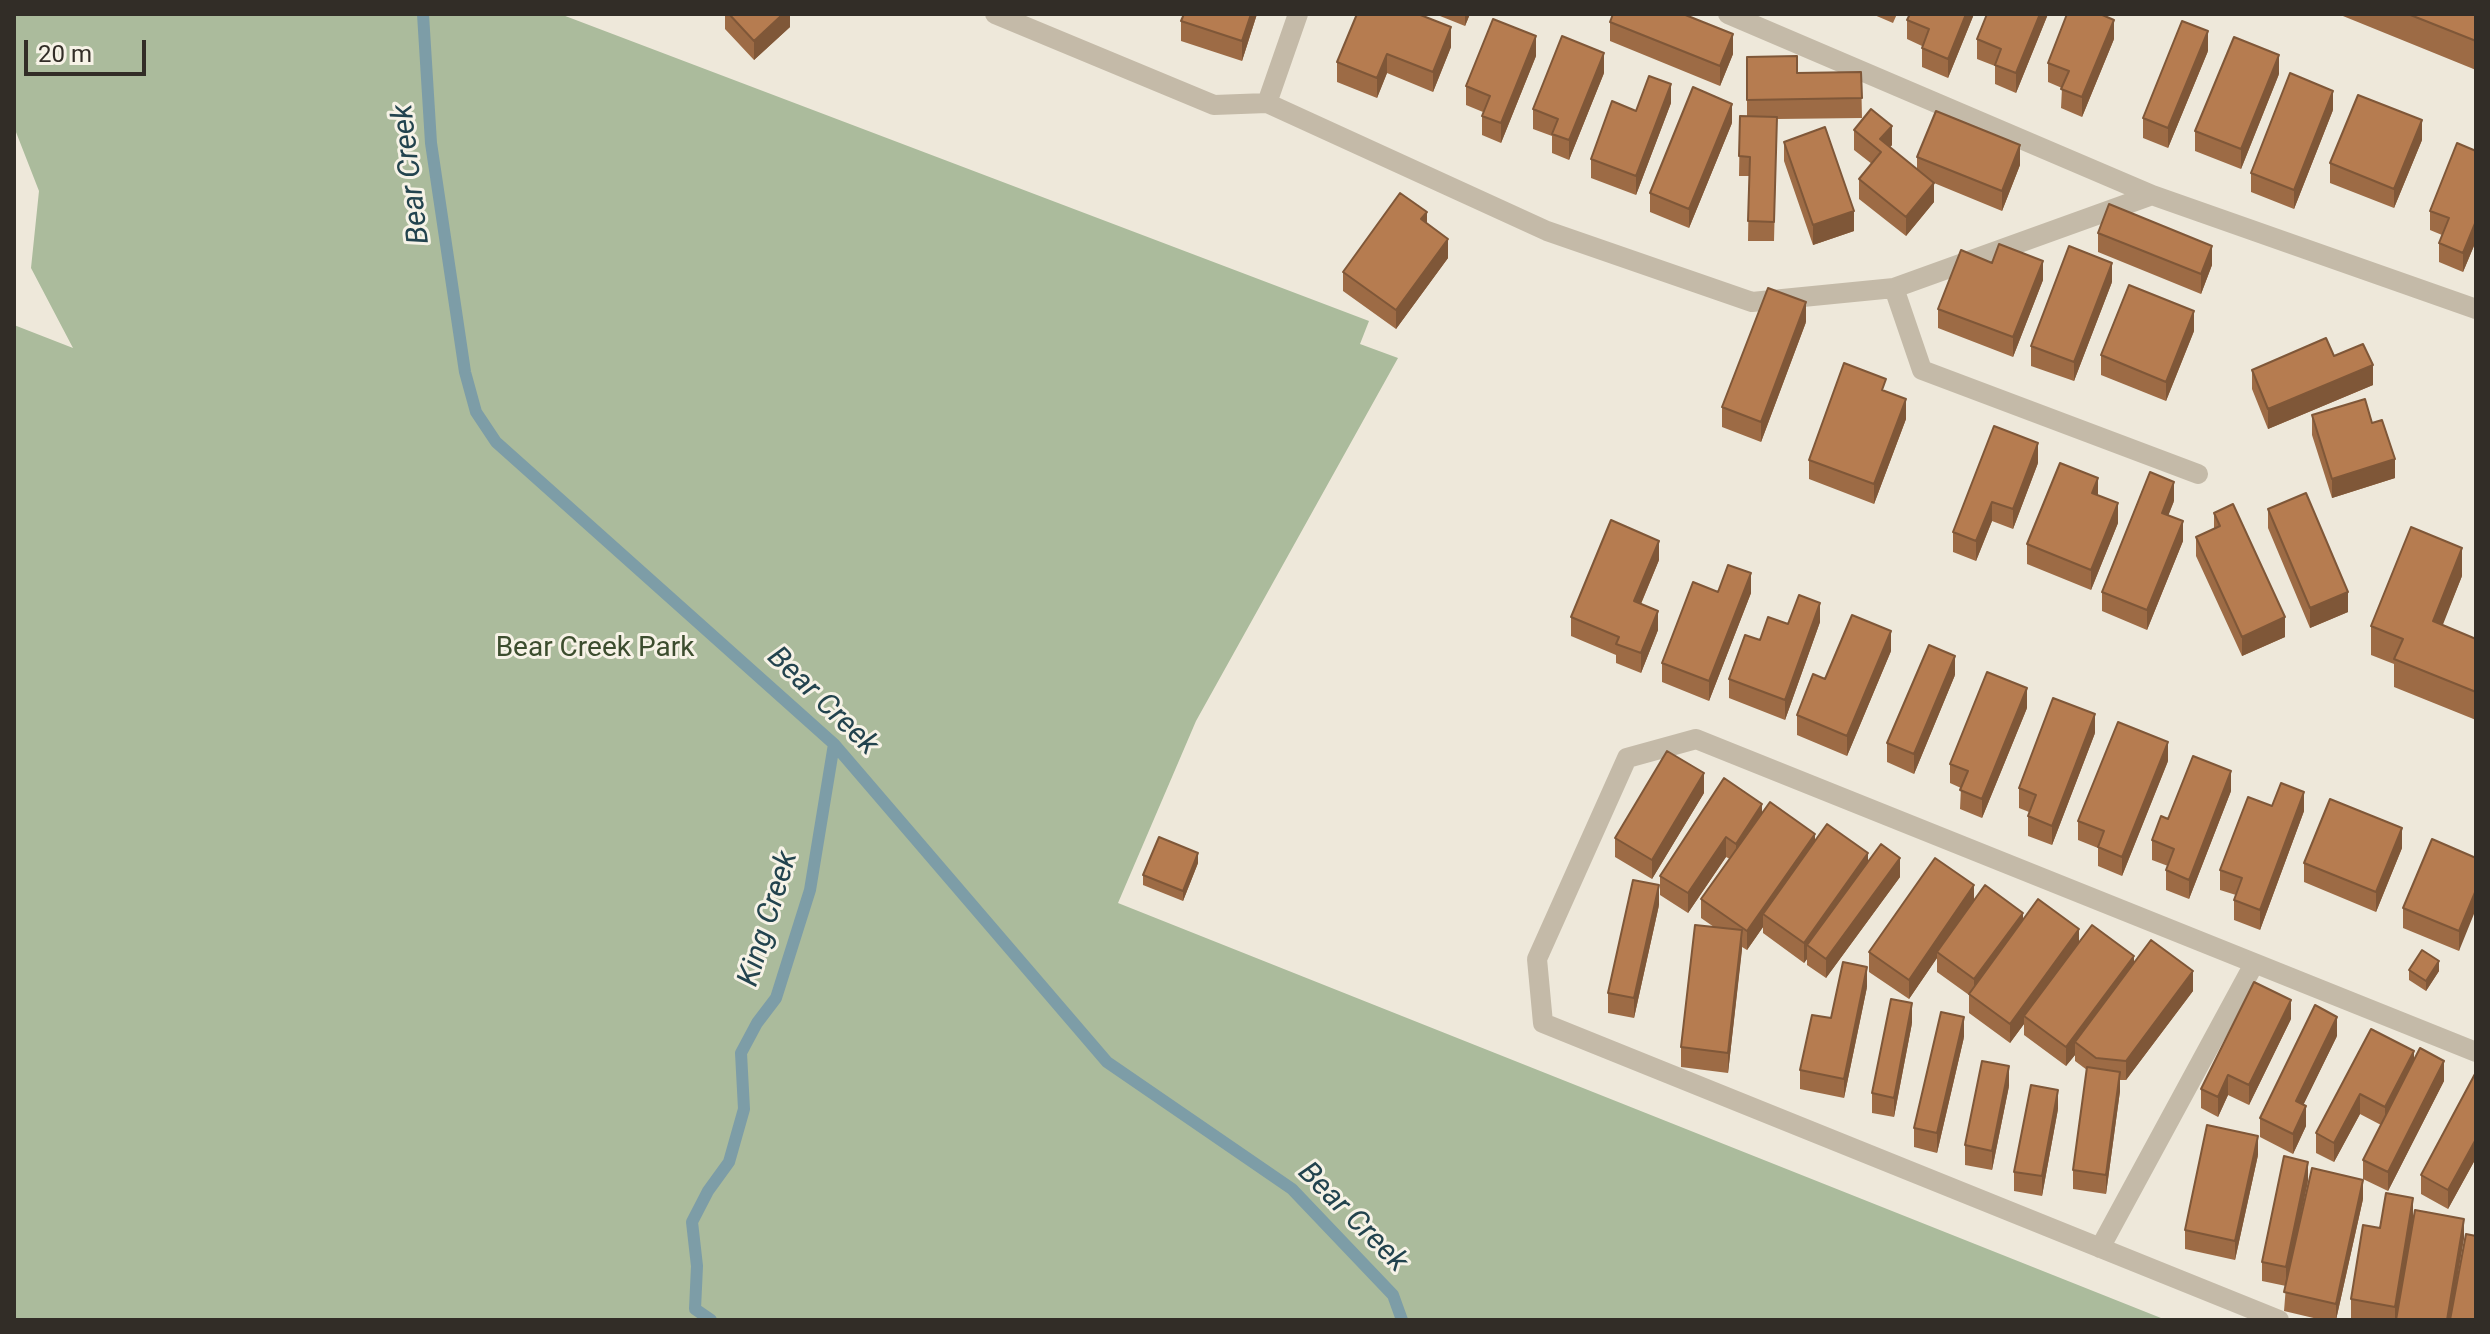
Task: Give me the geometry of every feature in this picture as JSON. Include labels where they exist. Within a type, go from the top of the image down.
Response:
[{"type":"lane","points":[[995,14],[1214,105],[1267,103],[1547,231],[1752,302],[1894,288],[2152,195]]},
{"type":"lane","points":[[1267,103],[1298,14]]},
{"type":"lane","points":[[1728,14],[2152,195],[2476,309]]},
{"type":"lane","points":[[1894,288],[1922,370],[2198,474]]},
{"type":"lane","points":[[2279,1320],[1543,1023],[1537,959],[1627,758],[1696,739],[2476,1052]]},
{"type":"lane","points":[[2100,1248],[2254,964]]},
{"type":"green space","name":"Bear Creek Park","points":[[14,14],[560,14],[1369,321],[1360,344],[1398,358],[1196,721],[1118,903],[2166,1320],[14,1320],[14,325],[73,348],[31,268],[39,191],[14,127]]},
{"type":"building","points":[[729,14],[783,14],[754,41]]},
{"type":"building","points":[[1184,14],[1251,14],[1242,41],[1181,21]]},
{"type":"building","points":[[1357,14],[1418,14],[1451,27],[1433,72],[1387,54],[1377,78],[1337,62]]},
{"type":"building","points":[[1613,14],[1683,14],[1733,34],[1720,66],[1610,22]]},
{"type":"building","points":[[1910,14],[1966,14],[1948,59],[1922,48],[1929,29],[1907,20]]},
{"type":"building","points":[[1987,14],[2040,14],[2016,73],[1995,65],[2001,49],[1977,39]]},
{"type":"building","points":[[2067,14],[2100,14],[2114,20],[2082,97],[2061,89],[2069,71],[2048,63]]},
{"type":"building","points":[[2408,14],[2476,14],[2476,41]]},
{"type":"building","points":[[1493,19],[1536,36],[1501,123],[1482,116],[1490,96],[1466,86]]},
{"type":"building","points":[[2182,21],[2208,31],[2168,128],[2143,118]]},
{"type":"building","points":[[1562,36],[1604,53],[1569,140],[1552,134],[1558,119],[1533,109]]},
{"type":"building","points":[[2234,37],[2279,55],[2241,149],[2195,131]]},
{"type":"building","points":[[1797,56],[1797,73],[1861,72],[1862,98],[1747,100],[1747,57]]},
{"type":"building","points":[[2290,73],[2333,91],[2294,190],[2251,173]]},
{"type":"building","points":[[1649,76],[1671,84],[1636,176],[1591,159],[1612,101],[1636,111]]},
{"type":"building","points":[[1693,87],[1732,104],[1689,209],[1650,193]]},
{"type":"building","points":[[2358,95],[2422,120],[2394,189],[2330,163]]},
{"type":"building","points":[[1871,109],[1892,126],[1880,139],[1934,183],[1906,217],[1859,179],[1881,152],[1854,130]]},
{"type":"building","points":[[1936,111],[2020,145],[2002,191],[1917,157]]},
{"type":"building","points":[[1740,116],[1777,117],[1774,222],[1748,221],[1750,157],[1739,156]]},
{"type":"building","points":[[1825,127],[1854,211],[1813,225],[1784,142]]},
{"type":"building","points":[[2457,143],[2476,151],[2476,221],[2463,253],[2439,243],[2449,218],[2430,211]]},
{"type":"building","points":[[1400,193],[1427,212],[1421,219],[1448,239],[1396,310],[1343,272]]},
{"type":"building","points":[[2109,204],[2212,246],[2201,274],[2098,233]]},
{"type":"building","points":[[1999,244],[2043,261],[2013,337],[1938,309],[1961,250],[1992,263]]},
{"type":"building","points":[[2069,246],[2112,263],[2074,362],[2031,346]]},
{"type":"building","points":[[2129,285],[2194,311],[2166,382],[2101,355]]},
{"type":"building","points":[[1768,288],[1806,302],[1761,422],[1722,407]]},
{"type":"building","points":[[2326,338],[2334,356],[2363,344],[2373,365],[2268,409],[2252,370]]},
{"type":"building","points":[[1844,363],[1886,379],[1882,390],[1906,399],[1874,484],[1809,460]]},
{"type":"building","points":[[2365,399],[2372,423],[2382,420],[2395,459],[2332,479],[2312,415]]},
{"type":"building","points":[[1994,426],[2038,443],[2013,509],[1992,502],[1976,541],[1953,532]]},
{"type":"building","points":[[2060,463],[2098,478],[2092,493],[2118,503],[2091,570],[2027,544]]},
{"type":"building","points":[[2150,472],[2174,482],[2162,513],[2183,521],[2147,610],[2102,592]]},
{"type":"building","points":[[2306,493],[2348,592],[2310,608],[2268,509]]},
{"type":"building","points":[[2233,504],[2285,617],[2242,637],[2196,537],[2220,526],[2214,513]]},
{"type":"building","points":[[1611,520],[1659,541],[1634,601],[1658,611],[1641,653],[1616,644],[1619,637],[1571,617]]},
{"type":"building","points":[[2411,527],[2462,548],[2433,621],[2476,639],[2476,692],[2394,659],[2403,639],[2371,626]]},
{"type":"building","points":[[1728,565],[1751,573],[1709,681],[1662,663],[1693,582],[1718,592]]},
{"type":"building","points":[[1799,595],[1820,603],[1785,700],[1729,679],[1745,635],[1760,640],[1768,617],[1788,624]]},
{"type":"building","points":[[1852,615],[1891,631],[1847,736],[1797,715],[1813,674],[1825,679]]},
{"type":"building","points":[[1929,645],[1955,656],[1914,754],[1887,743]]},
{"type":"building","points":[[1987,672],[2027,688],[1982,799],[1960,790],[1968,771],[1950,764]]},
{"type":"building","points":[[2053,698],[2095,714],[2052,826],[2028,816],[2036,795],[2019,788]]},
{"type":"building","points":[[2118,722],[2168,742],[2122,857],[2098,847],[2104,831],[2078,821]]},
{"type":"building","points":[[1667,751],[1704,773],[1652,860],[1615,838]]},
{"type":"building","points":[[2193,756],[2231,771],[2189,880],[2166,870],[2174,849],[2152,840],[2161,816],[2168,819]]},
{"type":"building","points":[[1724,778],[1762,804],[1736,844],[1726,837],[1688,893],[1660,876]]},
{"type":"building","points":[[2281,783],[2304,792],[2260,910],[2234,900],[2242,878],[2220,870],[2248,797],[2272,806]]},
{"type":"building","points":[[2330,799],[2402,828],[2376,892],[2304,863]]},
{"type":"building","points":[[1770,802],[1815,834],[1747,931],[1701,899]]},
{"type":"building","points":[[1827,824],[1868,853],[1804,943],[1763,914]]},
{"type":"building","points":[[1159,837],[1198,853],[1183,891],[1143,875]]},
{"type":"building","points":[[2432,839],[2476,858],[2476,890],[2459,931],[2403,908]]},
{"type":"building","points":[[1881,844],[1900,858],[1826,959],[1807,945]]},
{"type":"building","points":[[1935,858],[1974,885],[1909,980],[1869,952]]},
{"type":"building","points":[[1633,880],[1659,885],[1634,998],[1608,993]]},
{"type":"building","points":[[1985,885],[2023,913],[1974,979],[1937,952]]},
{"type":"building","points":[[2038,899],[2079,929],[2010,1024],[1969,994]]},
{"type":"building","points":[[1695,925],[1742,930],[1728,1053],[1681,1047]]},
{"type":"building","points":[[2092,925],[2134,956],[2066,1047],[2024,1016]]},
{"type":"building","points":[[2151,940],[2193,971],[2126,1061],[2096,1058],[2075,1042]]},
{"type":"building","points":[[2422,950],[2439,961],[2426,981],[2409,970]]},
{"type":"building","points":[[1843,962],[1867,967],[1844,1079],[1800,1070],[1812,1015],[1831,1018]]},
{"type":"building","points":[[2254,982],[2291,1000],[2249,1085],[2228,1075],[2218,1097],[2201,1089]]},
{"type":"building","points":[[1891,999],[1912,1003],[1894,1098],[1872,1093]]},
{"type":"building","points":[[2315,1005],[2337,1017],[2296,1101],[2306,1106],[2293,1134],[2260,1118]]},
{"type":"building","points":[[1941,1012],[1964,1017],[1937,1133],[1914,1128]]},
{"type":"building","points":[[2371,1029],[2414,1051],[2385,1107],[2360,1094],[2334,1143],[2316,1133]]},
{"type":"building","points":[[2420,1048],[2444,1061],[2388,1172],[2363,1160]]},
{"type":"building","points":[[1982,1061],[2009,1066],[1992,1151],[1965,1145]]},
{"type":"building","points":[[2087,1067],[2120,1072],[2106,1175],[2073,1170]]},
{"type":"building","points":[[2476,1072],[2476,1139],[2448,1190],[2421,1175]]},
{"type":"building","points":[[2031,1085],[2058,1090],[2042,1176],[2014,1172]]},
{"type":"building","points":[[2207,1125],[2258,1136],[2235,1241],[2185,1230]]},
{"type":"building","points":[[2284,1156],[2308,1162],[2286,1267],[2262,1262]]},
{"type":"building","points":[[2312,1168],[2363,1180],[2336,1304],[2284,1292]]},
{"type":"building","points":[[2386,1193],[2413,1198],[2395,1307],[2351,1299],[2363,1225],[2380,1228]]},
{"type":"building","points":[[2415,1210],[2464,1219],[2447,1320],[2396,1320]]},
{"type":"building","points":[[2466,1234],[2476,1236],[2476,1320],[2450,1320]]},
{"type":"waterway","name":"Bear Creek","points":[[423,14],[431,143],[465,372],[476,412],[496,442],[834,744],[1107,1062],[1292,1189],[1393,1295],[1402,1320]]},
{"type":"waterway","name":"King Creek","points":[[711,1320],[695,1309],[697,1266],[692,1222],[708,1191],[729,1162],[744,1109],[741,1053],[757,1023],[776,998],[810,890],[834,744]]}]
